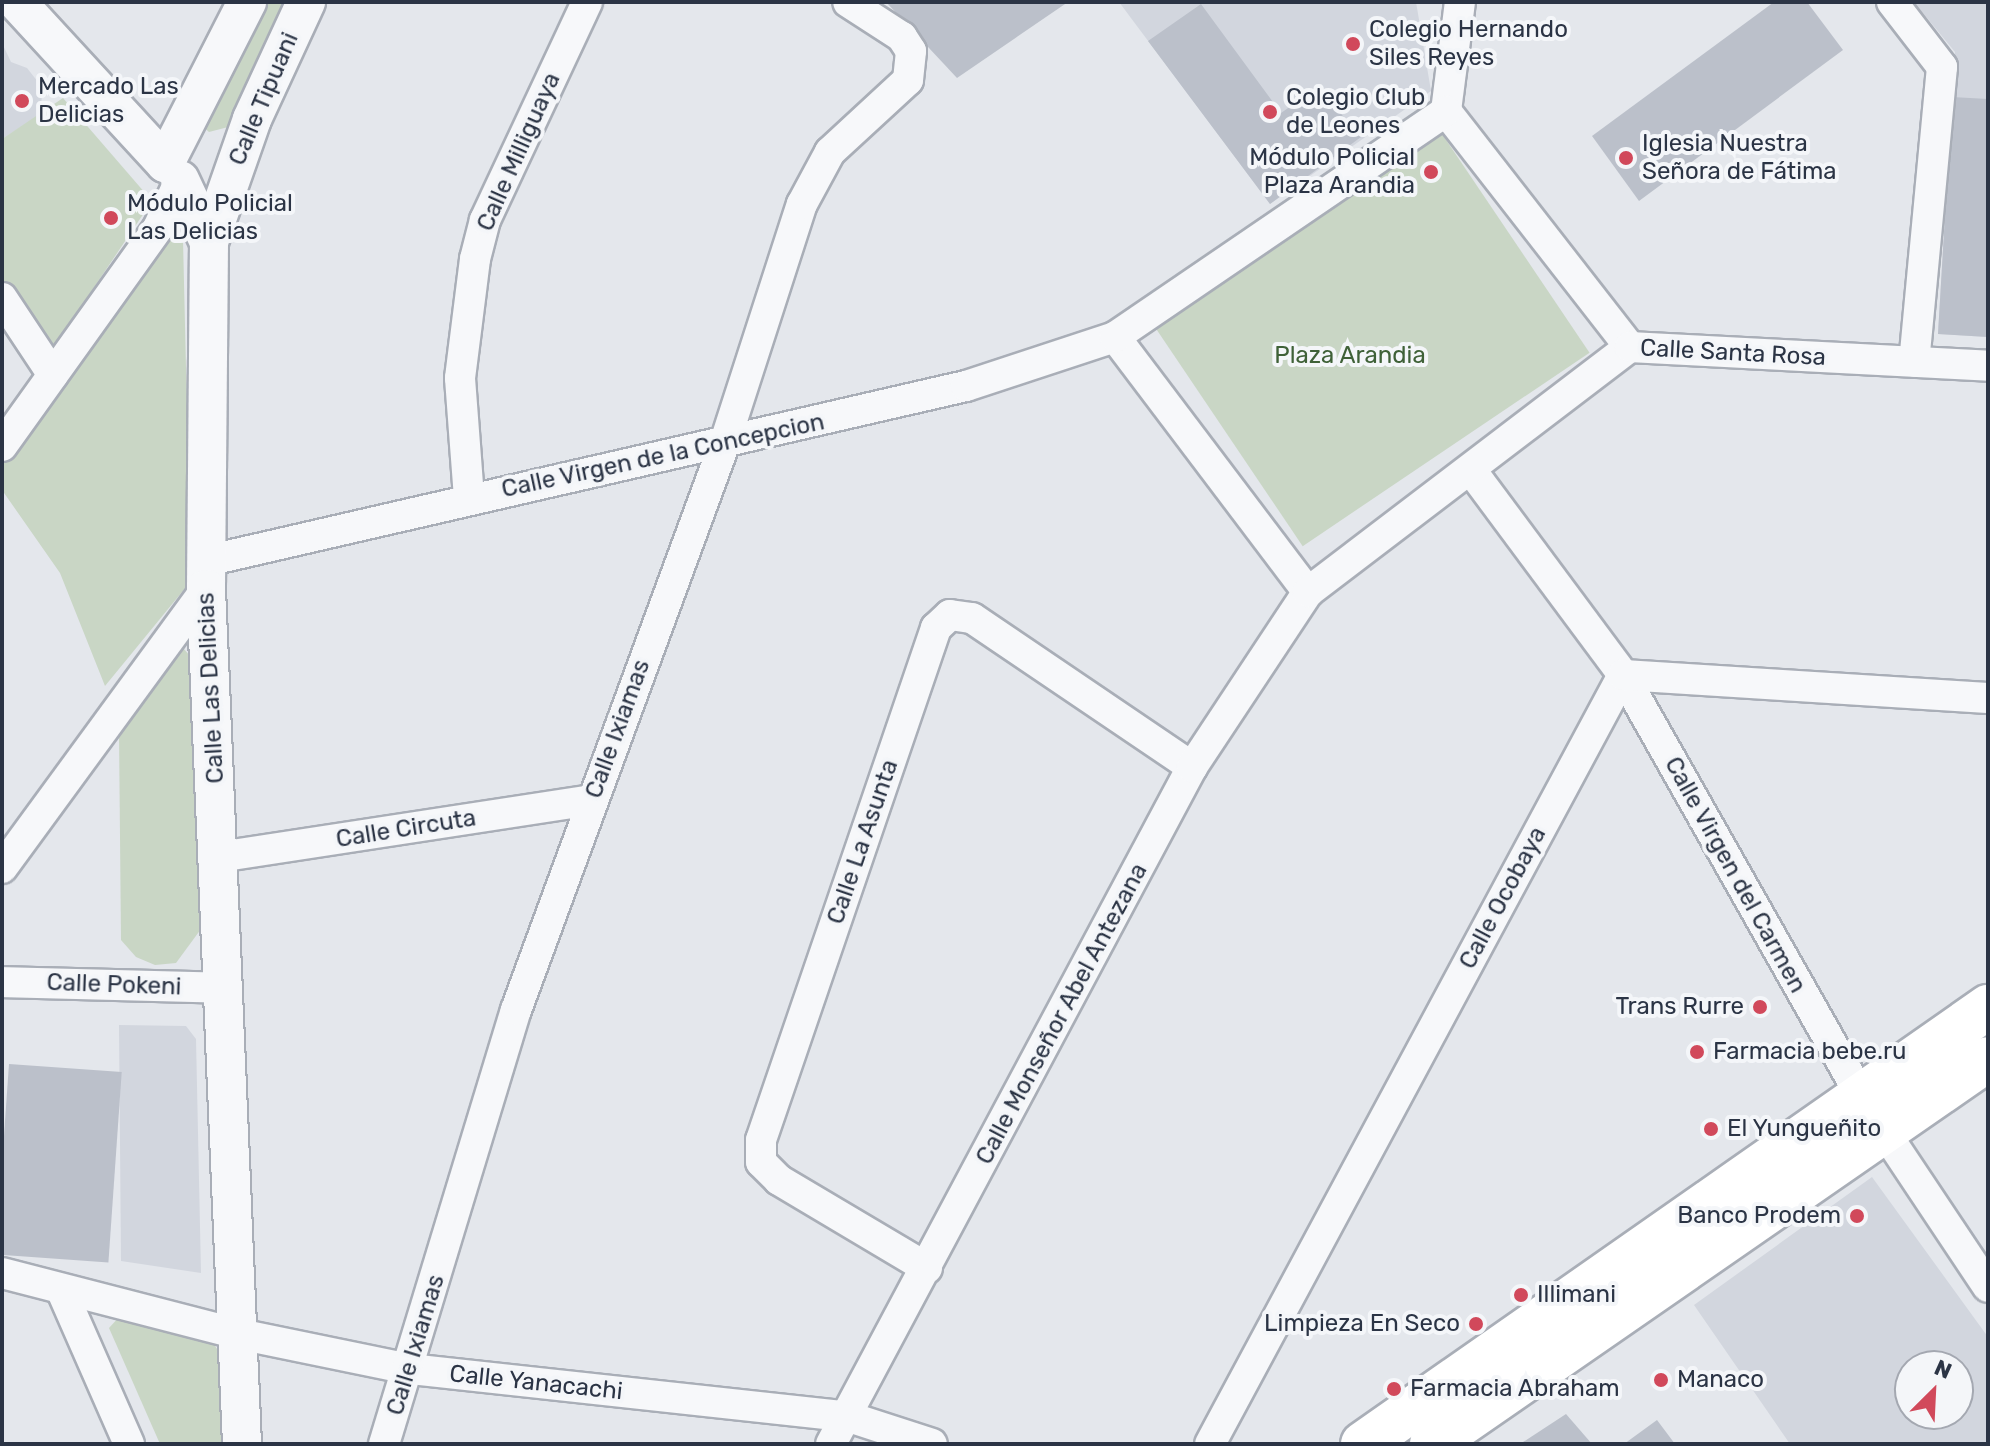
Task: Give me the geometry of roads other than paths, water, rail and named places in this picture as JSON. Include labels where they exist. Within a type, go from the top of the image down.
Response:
[{"type":"main road","points":[[1432,1444],[1873,1116],[1988,1007]]},
{"type":"main road","points":[[1363,1444],[1873,1116],[1988,1059]]},
{"type":"street","name":"Calle Las Delicias","points":[[17,2],[172,172],[209,242],[206,575],[227,988],[234,1333],[242,1444]]},
{"type":"street","points":[[2,446],[158,228],[172,172],[247,2]]},
{"type":"street","name":"Calle Tipuani","points":[[209,242],[252,119],[306,2]]},
{"type":"street","name":"Calle Milliguaya","points":[[469,498],[460,378],[475,259],[485,220],[587,2]]},
{"type":"street","name":"Calle Ixiamas","points":[[384,1444],[410,1369],[516,1010],[724,445],[814,175],[857,123],[898,93],[912,66],[911,51],[902,37],[848,2]]},
{"type":"street","points":[[1460,2],[1446,111],[1630,347]]},
{"type":"street","points":[[1892,2],[1942,67],[1914,362]]},
{"type":"street","name":"Calle Virgen de la Concepcion","points":[[206,575],[469,498],[724,445],[966,386],[1115,337],[1446,111]]},
{"type":"street","points":[[2,298],[53,375]]},
{"type":"street","points":[[1115,337],[1308,592]]},
{"type":"street","name":"Calle Santa Rosa","points":[[1308,592],[1630,347],[1988,366]]},
{"type":"street","name":"Calle Virgen del Carmen","points":[[1471,470],[1623,675],[1873,1116],[1988,1287]]},
{"type":"street","points":[[2,868],[206,575]]},
{"type":"street","name":"Calle Monseñor Abel Antezana","points":[[831,1444],[849,1417],[1192,767],[1308,592]]},
{"type":"street","name":"Calle La Asunta","points":[[927,1268],[779,1180],[761,1162],[761,1140],[936,628],[950,615],[972,618],[1192,767]]},
{"type":"street","points":[[1623,675],[1988,698]]},
{"type":"street","name":"Calle Ocobaya","points":[[1210,1444],[1623,675]]},
{"type":"street","name":"Calle Circuta","points":[[219,857],[592,800]]},
{"type":"street","name":"Calle Pokeni","points":[[2,982],[227,988]]},
{"type":"street","name":"Calle Yanacachi","points":[[2,1273],[234,1333],[410,1369],[849,1417],[932,1444]]},
{"type":"street","points":[[61,1289],[129,1444]]},
{"type":"place","name":"Colegio Hernando Siles Reyes","points":[[1353,44]]},
{"type":"place","name":"Mercado Las Delicias","points":[[22,101]]},
{"type":"place","name":"Colegio Club de Leones","points":[[1270,112]]},
{"type":"place","name":"Iglesia Nuestra Señora de Fátima","points":[[1626,158]]},
{"type":"place","name":"Módulo Policial Plaza Arandia","points":[[1431,172]]},
{"type":"place","name":"Módulo Policial Las Delicias","points":[[111,218]]},
{"type":"place","name":"Trans Rurre","points":[[1760,1007]]},
{"type":"place","name":"Farmacia bebe.ru","points":[[1697,1052]]},
{"type":"place","name":"El Yungueñito","points":[[1711,1129]]},
{"type":"place","name":"Banco Prodem","points":[[1857,1216]]},
{"type":"place","name":"Illimani","points":[[1521,1295]]},
{"type":"place","name":"Limpieza En Seco","points":[[1476,1324]]},
{"type":"place","name":"Manaco","points":[[1661,1380]]},
{"type":"place","name":"Farmacia Abraham","points":[[1394,1389]]},
{"type":"park label","name":"Plaza Arandia","points":[[1350,356]]}]
